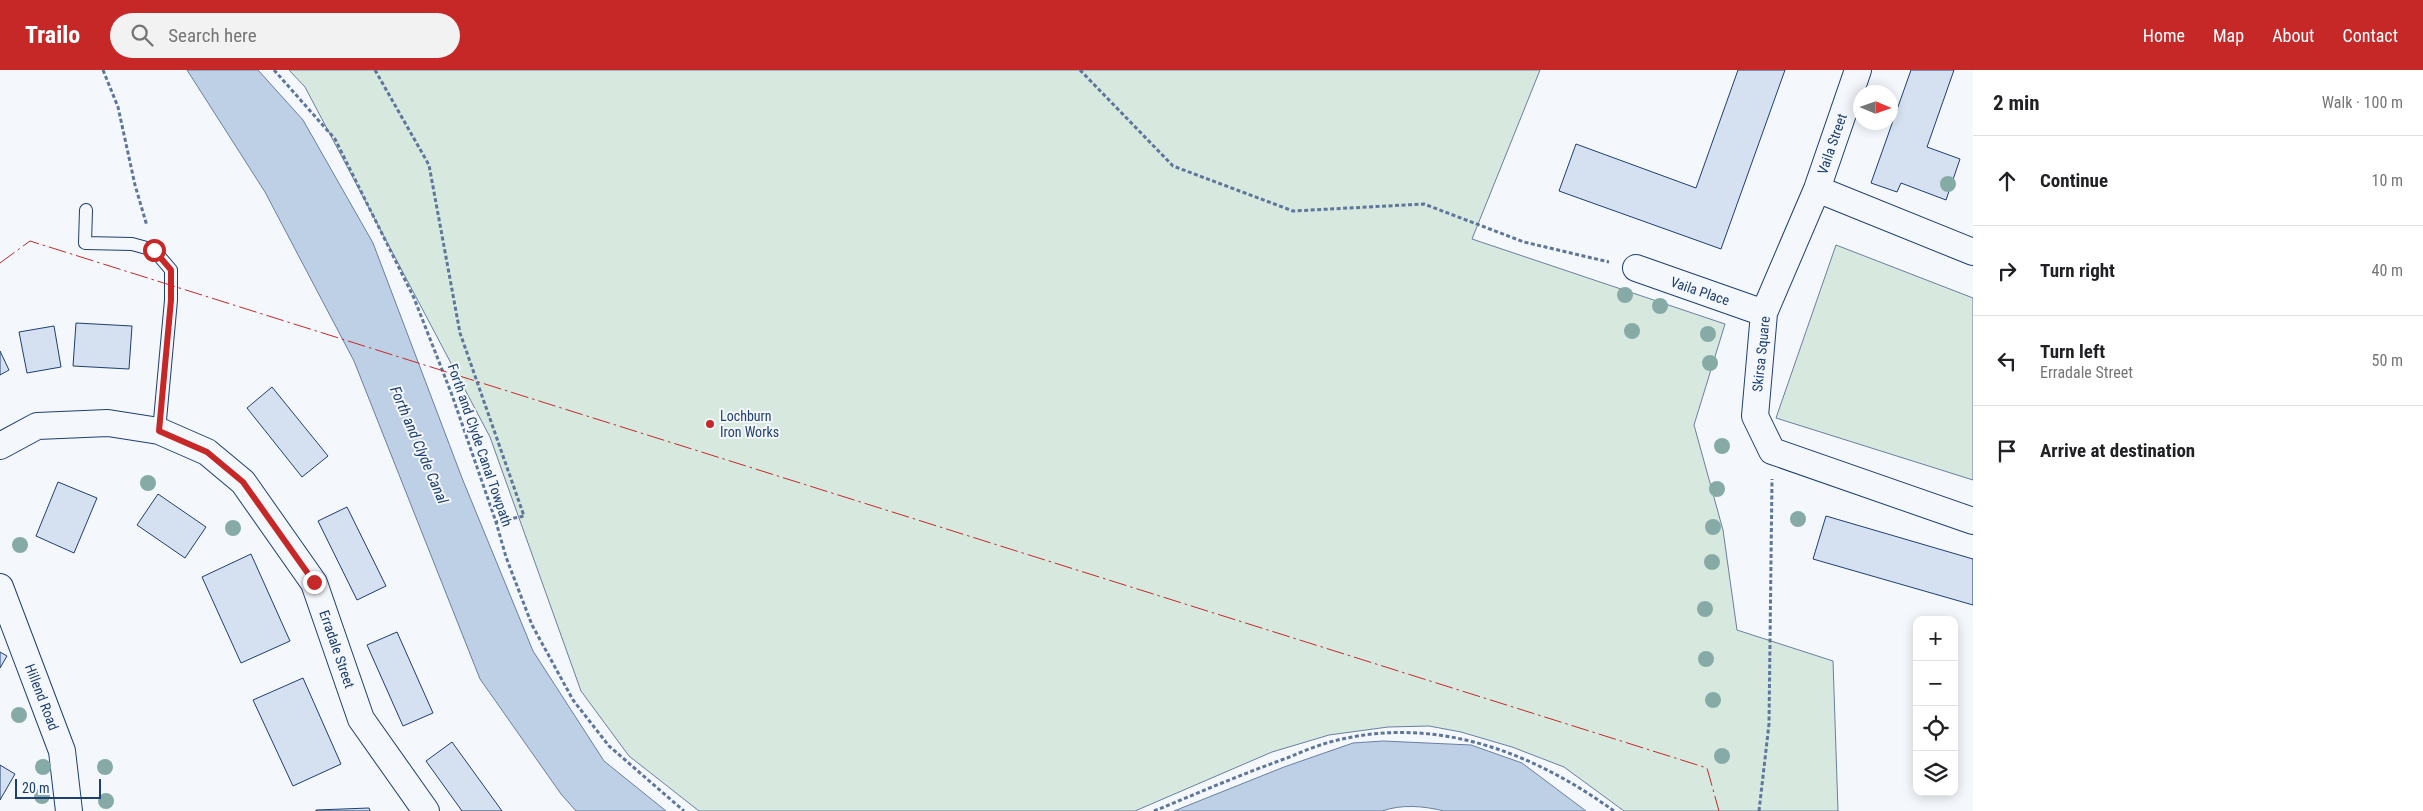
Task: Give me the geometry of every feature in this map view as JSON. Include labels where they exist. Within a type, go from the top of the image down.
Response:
[{"type":"street","name":"Vaila Street","points":[[1816,189],[1858,70]]},
{"type":"street","points":[[1816,189],[1973,252]]},
{"type":"street","name":"Skirsa Square","points":[[1772,451],[1755,416],[1764,313],[1816,189]]},
{"type":"street","name":"Vaila Place","points":[[1636,268],[1764,313]]},
{"type":"street","name":"Erradale Street","points":[[0,446],[37,426],[108,423],[159,431],[207,452],[243,482],[314,582],[361,719],[426,811]]},
{"type":"street","points":[[1772,451],[1973,521]]},
{"type":"street","name":"Hillend Road","points":[[0,587],[62,751],[69,811]]},
{"type":"lane","points":[[86,210],[85,243],[132,244],[154,250],[171,270],[171,300],[159,431]]},
{"type":"path","points":[[103,70],[118,107],[135,184],[154,250]]},
{"type":"path","name":"Forth and Clyde Canal Towpath","points":[[274,70],[335,139],[414,298],[452,395],[496,522],[506,557],[532,625],[573,700],[609,746],[639,774],[684,811]]},
{"type":"path","points":[[375,70],[429,165],[460,333],[524,516],[496,522]]},
{"type":"path","points":[[1080,70],[1173,166],[1292,211],[1424,204],[1524,242],[1636,268]]},
{"type":"path","points":[[1758,810],[1769,724],[1772,451]]},
{"type":"path","points":[[1154,811],[1255,769],[1330,742],[1389,733],[1427,733],[1462,738],[1510,752],[1579,785],[1614,811]]},
{"type":"shaded area","points":[[289,70],[1540,70],[1472,239],[1725,324],[1694,425],[1723,530],[1737,630],[1833,661],[1838,811],[1624,811],[1564,767],[1512,747],[1461,732],[1429,726],[1388,727],[1329,735],[1272,752],[1135,811],[699,811],[629,756],[581,691],[490,437],[305,87]]},
{"type":"shaded area","points":[[1836,245],[1973,298],[1973,480],[1776,418]]},
{"type":"water","name":"Forth and Clyde Canal","points":[[187,70],[258,70],[303,120],[373,243],[462,478],[533,651],[604,761],[666,811],[576,811],[561,794],[480,679],[354,361],[265,192]]},
{"type":"water","points":[[1383,741],[1471,745],[1522,763],[1586,811],[1444,811],[1413,806],[1397,807],[1382,811],[1174,811],[1284,767],[1353,743]]},
{"type":"building","points":[[1738,70],[1785,70],[1721,249],[1559,191],[1576,144],[1696,188]]},
{"type":"building","points":[[1911,70],[1954,70],[1927,147],[1960,159],[1946,200],[1901,183],[1897,192],[1871,183],[1890,130],[1898,130],[1898,107]]},
{"type":"building","points":[[76,323],[132,326],[129,369],[73,366]]},
{"type":"building","points":[[54,326],[61,367],[27,373],[19,332]]},
{"type":"building","points":[[0,351],[9,370],[0,375]]},
{"type":"building","points":[[272,387],[328,456],[302,477],[247,408]]},
{"type":"building","points":[[58,482],[97,498],[74,553],[36,536]]},
{"type":"building","points":[[158,494],[206,527],[185,558],[137,525]]},
{"type":"building","points":[[347,507],[386,586],[357,600],[318,521]]},
{"type":"building","points":[[1826,516],[1973,559],[1973,605],[1813,559]]},
{"type":"building","points":[[251,554],[290,641],[241,663],[202,577]]},
{"type":"building","points":[[397,632],[433,713],[403,726],[367,645]]},
{"type":"building","points":[[0,652],[7,656],[0,668]]},
{"type":"building","points":[[303,678],[341,764],[293,786],[253,700]]},
{"type":"building","points":[[452,742],[502,811],[462,811],[426,761]]},
{"type":"building","points":[[0,765],[15,774],[0,800]]},
{"type":"building","points":[[369,808],[370,811],[316,811],[316,810]]},
{"type":"power","points":[[0,263],[30,241],[1707,768],[1719,811]]},
{"type":"place","name":"Lochburn Iron Works","points":[[710,424]]},
{"type":"route","points":[[154,250],[171,270],[171,300],[159,431],[207,452],[243,482],[314,582]]}]
